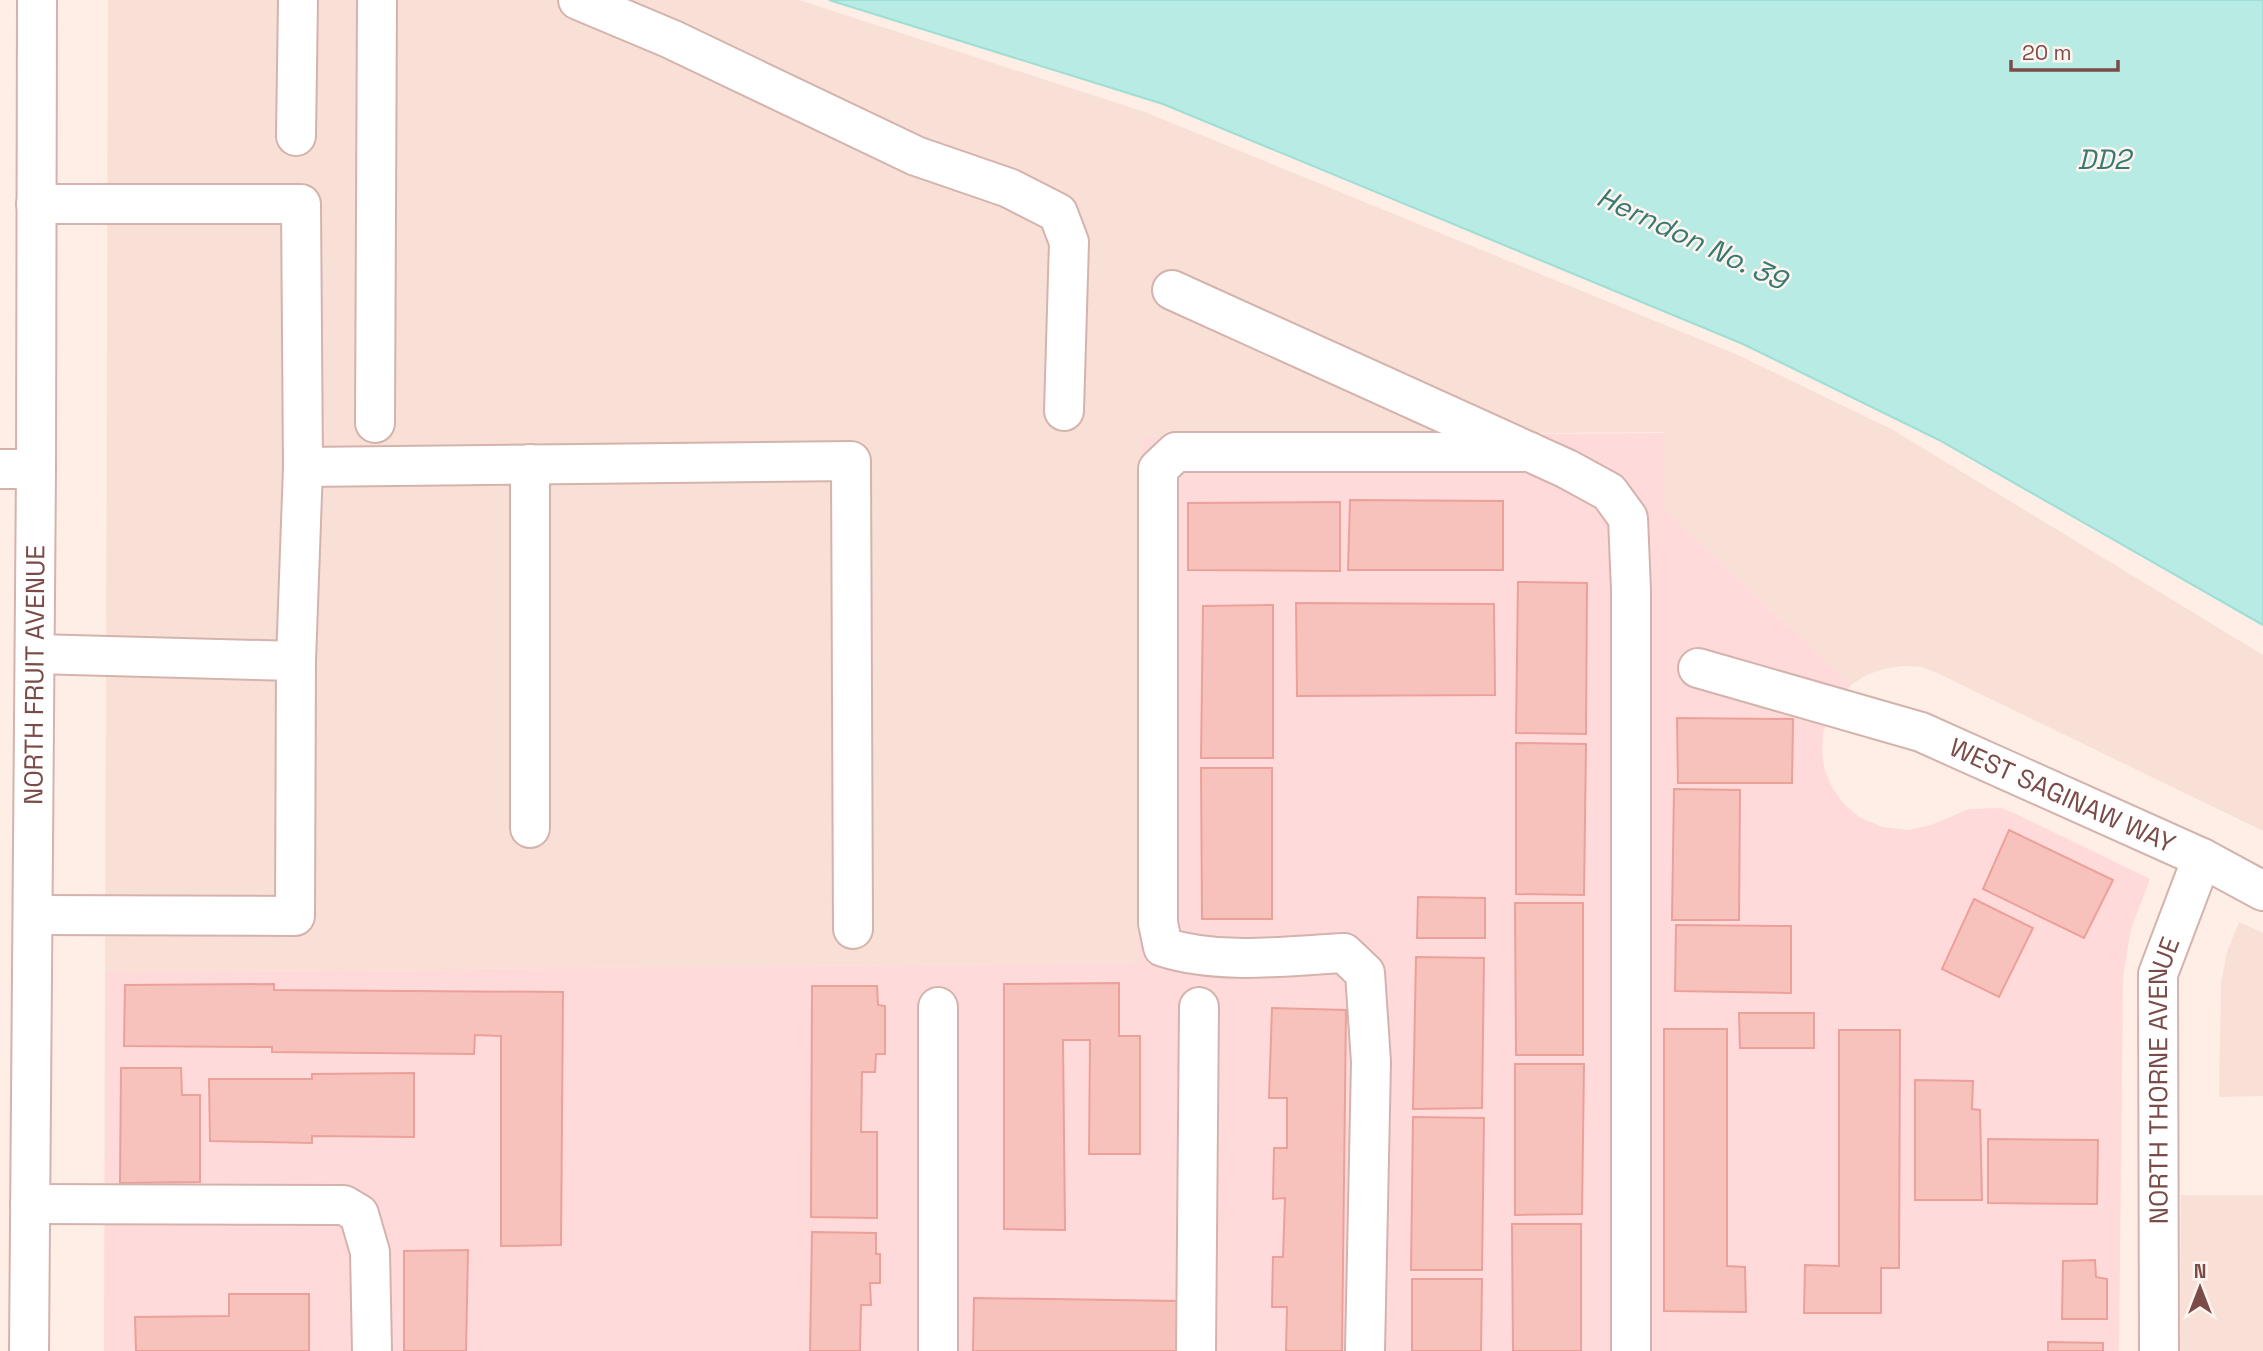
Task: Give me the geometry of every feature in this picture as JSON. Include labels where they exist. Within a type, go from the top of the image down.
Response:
[{"type":"street","name":"NORTH FRUIT AVENUE","points":[[29,1351],[35,654],[18,469],[36,204],[37,0]]},
{"type":"street","points":[[296,136],[298,0]]},
{"type":"street","points":[[375,423],[377,0]]},
{"type":"street","points":[[578,0],[671,39],[916,156],[1009,188],[1058,213],[1069,242],[1064,411]]},
{"type":"street","points":[[33,915],[295,916],[296,661],[303,467],[302,204],[36,204]]},
{"type":"street","points":[[1172,290],[1530,453],[1609,492],[1629,518],[1631,1351]]},
{"type":"street","points":[[1365,1351],[1371,1062],[1365,973],[1344,953],[1238,957],[1187,954],[1163,947],[1158,923],[1157,469],[1176,453],[1530,453]]},
{"type":"street","points":[[303,467],[851,461],[853,929]]},
{"type":"street","points":[[530,464],[530,828]]},
{"type":"street","points":[[35,654],[296,661]]},
{"type":"street","name":"WEST SAGINAW WAY","points":[[1698,668],[1921,732],[2202,858],[2263,891]]},
{"type":"street","name":"NORTH THORNE AVENUE","points":[[2159,1351],[2158,974],[2202,858]]},
{"type":"street","points":[[938,1007],[938,1351]]},
{"type":"street","points":[[1196,1351],[1199,1007]]},
{"type":"street","points":[[30,1204],[344,1205],[359,1214],[370,1252],[372,1351]]},
{"type":"shaded area","points":[[108,0],[799,0],[1145,112],[1738,355],[1893,430],[2263,655],[2263,831],[1921,667],[1884,669],[1866,675],[1851,685],[1664,509],[1664,432],[1143,437],[1137,963],[105,972]]},
{"type":"shaded area","points":[[1664,433],[1664,509],[1851,685],[1829,715],[1823,733],[1825,771],[1844,804],[1859,817],[1882,827],[1908,830],[1931,825],[1969,809],[2001,808],[2150,879],[2131,929],[2123,977],[2119,1351],[104,1351],[105,972],[1137,963],[1142,437]]},
{"type":"shaded area","points":[[2239,922],[2263,933],[2263,1096],[2219,1097],[2221,983],[2227,952]]},
{"type":"shaded area","points":[[2181,1195],[2263,1195],[2263,1351],[2180,1351]]},
{"type":"water","points":[[829,0],[2263,0],[2263,625],[1939,440],[1743,344],[1163,104]]},
{"type":"building","points":[[1350,500],[1503,501],[1503,570],[1348,570]]},
{"type":"building","points":[[1340,502],[1340,571],[1188,570],[1188,503]]},
{"type":"building","points":[[1518,582],[1587,583],[1586,734],[1516,733]]},
{"type":"building","points":[[1296,603],[1494,604],[1495,695],[1297,696]]},
{"type":"building","points":[[1273,605],[1273,758],[1201,758],[1203,606]]},
{"type":"building","points":[[1677,718],[1793,719],[1792,783],[1678,783]]},
{"type":"building","points":[[1516,743],[1586,744],[1584,895],[1516,894]]},
{"type":"building","points":[[1201,768],[1272,768],[1272,919],[1202,919]]},
{"type":"building","points":[[1674,789],[1740,790],[1739,920],[1672,920]]},
{"type":"building","points":[[2009,830],[2113,880],[2084,938],[1983,889]]},
{"type":"building","points":[[1418,897],[1485,898],[1485,938],[1417,938]]},
{"type":"building","points":[[1974,899],[2033,928],[1999,997],[1942,969]]},
{"type":"building","points":[[1515,903],[1583,903],[1583,1055],[1516,1055]]},
{"type":"building","points":[[1676,925],[1791,926],[1791,993],[1675,991]]},
{"type":"building","points":[[1416,957],[1484,958],[1482,1108],[1413,1109]]},
{"type":"building","points":[[1119,983],[1119,1036],[1140,1036],[1140,1154],[1089,1154],[1090,1040],[1063,1040],[1065,1230],[1004,1229],[1004,984]]},
{"type":"building","points":[[274,984],[274,990],[563,992],[561,1245],[501,1246],[501,1036],[475,1035],[474,1054],[272,1052],[272,1047],[124,1046],[125,985]]},
{"type":"building","points":[[812,986],[877,986],[878,1005],[885,1006],[885,1054],[876,1054],[875,1072],[862,1072],[861,1132],[877,1132],[877,1218],[811,1217]]},
{"type":"building","points":[[1272,1008],[1346,1010],[1342,1351],[1286,1351],[1287,1307],[1272,1307],[1273,1257],[1283,1257],[1285,1198],[1273,1199],[1274,1148],[1287,1148],[1287,1098],[1269,1098]]},
{"type":"building","points":[[1739,1013],[1814,1013],[1814,1048],[1740,1048]]},
{"type":"building","points":[[1664,1029],[1727,1029],[1727,1266],[1745,1267],[1746,1312],[1664,1311]]},
{"type":"building","points":[[1839,1030],[1900,1030],[1899,1268],[1881,1268],[1881,1313],[1804,1313],[1805,1265],[1839,1266]]},
{"type":"building","points":[[1515,1064],[1584,1064],[1582,1214],[1515,1215]]},
{"type":"building","points":[[121,1068],[181,1068],[182,1095],[200,1095],[200,1182],[120,1183]]},
{"type":"building","points":[[414,1073],[414,1137],[312,1136],[312,1143],[210,1141],[209,1079],[312,1079],[312,1074]]},
{"type":"building","points":[[1915,1080],[1973,1081],[1972,1109],[1980,1110],[1982,1200],[1915,1200]]},
{"type":"building","points":[[1413,1117],[1484,1118],[1482,1270],[1411,1270]]},
{"type":"building","points":[[1988,1139],[2098,1140],[2097,1204],[1988,1203]]},
{"type":"building","points":[[1512,1224],[1581,1224],[1581,1351],[1513,1351]]},
{"type":"building","points":[[812,1232],[876,1233],[876,1254],[880,1254],[880,1283],[870,1283],[871,1305],[861,1305],[860,1351],[810,1351]]},
{"type":"building","points":[[468,1250],[466,1351],[404,1351],[404,1251]]},
{"type":"building","points":[[2095,1260],[2096,1277],[2107,1279],[2107,1319],[2062,1319],[2063,1261]]},
{"type":"building","points":[[1412,1279],[1482,1279],[1481,1351],[1412,1351]]},
{"type":"building","points":[[229,1294],[309,1294],[309,1351],[136,1351],[135,1317],[229,1316]]},
{"type":"building","points":[[974,1298],[1179,1301],[1178,1351],[973,1351]]},
{"type":"building","points":[[2048,1342],[2103,1343],[2103,1351],[2048,1351]]},
{"type":"water label","name":"DD2","points":[[2104,159]]},
{"type":"water label","name":"Herndon No. 39","points":[[1692,238]]}]
